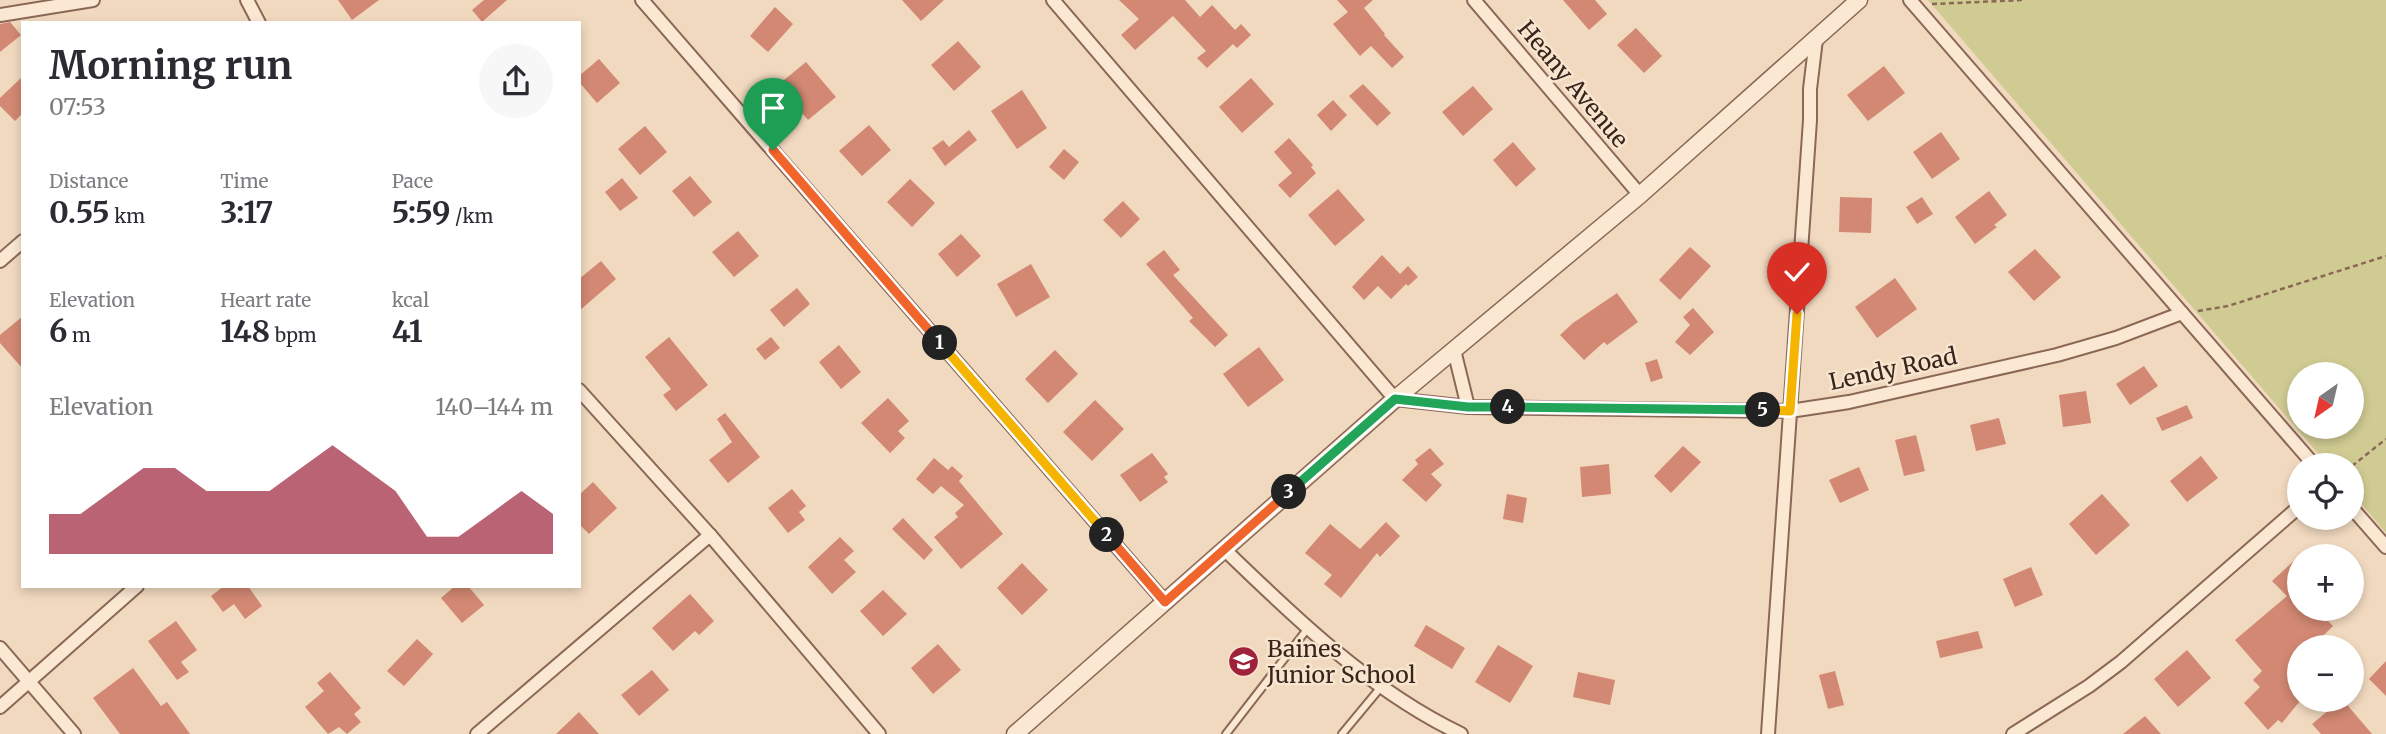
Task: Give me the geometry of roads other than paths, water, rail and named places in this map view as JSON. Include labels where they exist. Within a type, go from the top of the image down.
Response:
[{"type":"street","points":[[0,15],[93,0]]},
{"type":"street","points":[[247,0],[258,21]]},
{"type":"street","points":[[642,0],[1165,602]]},
{"type":"street","points":[[1053,0],[1395,399]]},
{"type":"street","name":"Heany Avenue","points":[[1474,0],[1640,195]]},
{"type":"street","points":[[1016,734],[1395,399],[1640,195],[1860,0]]},
{"type":"street","points":[[1912,3],[2304,453]]},
{"type":"street","points":[[1769,734],[1810,89],[1816,38]]},
{"type":"street","points":[[0,261],[21,243]]},
{"type":"street","name":"Lendy Road","points":[[1395,399],[1468,407],[1790,411],[1849,402],[2057,355],[2116,338],[2182,313]]},
{"type":"street","points":[[1454,350],[1468,407]]},
{"type":"street","points":[[581,392],[710,535],[879,734]]},
{"type":"street","points":[[2013,734],[2089,687],[2121,662],[2287,517]]},
{"type":"street","points":[[2364,522],[2386,547]]},
{"type":"street","points":[[477,734],[710,535]]},
{"type":"street","points":[[1224,549],[1308,628],[1382,685],[1436,722],[1461,734]]},
{"type":"street","points":[[0,707],[136,588]]},
{"type":"street","points":[[0,648],[75,734]]},
{"type":"lane","points":[[1226,734],[1308,628]]},
{"type":"lane","points":[[1342,734],[1382,685]]},
{"type":"place","name":"Baines Junior School","points":[[1244,662]]}]
